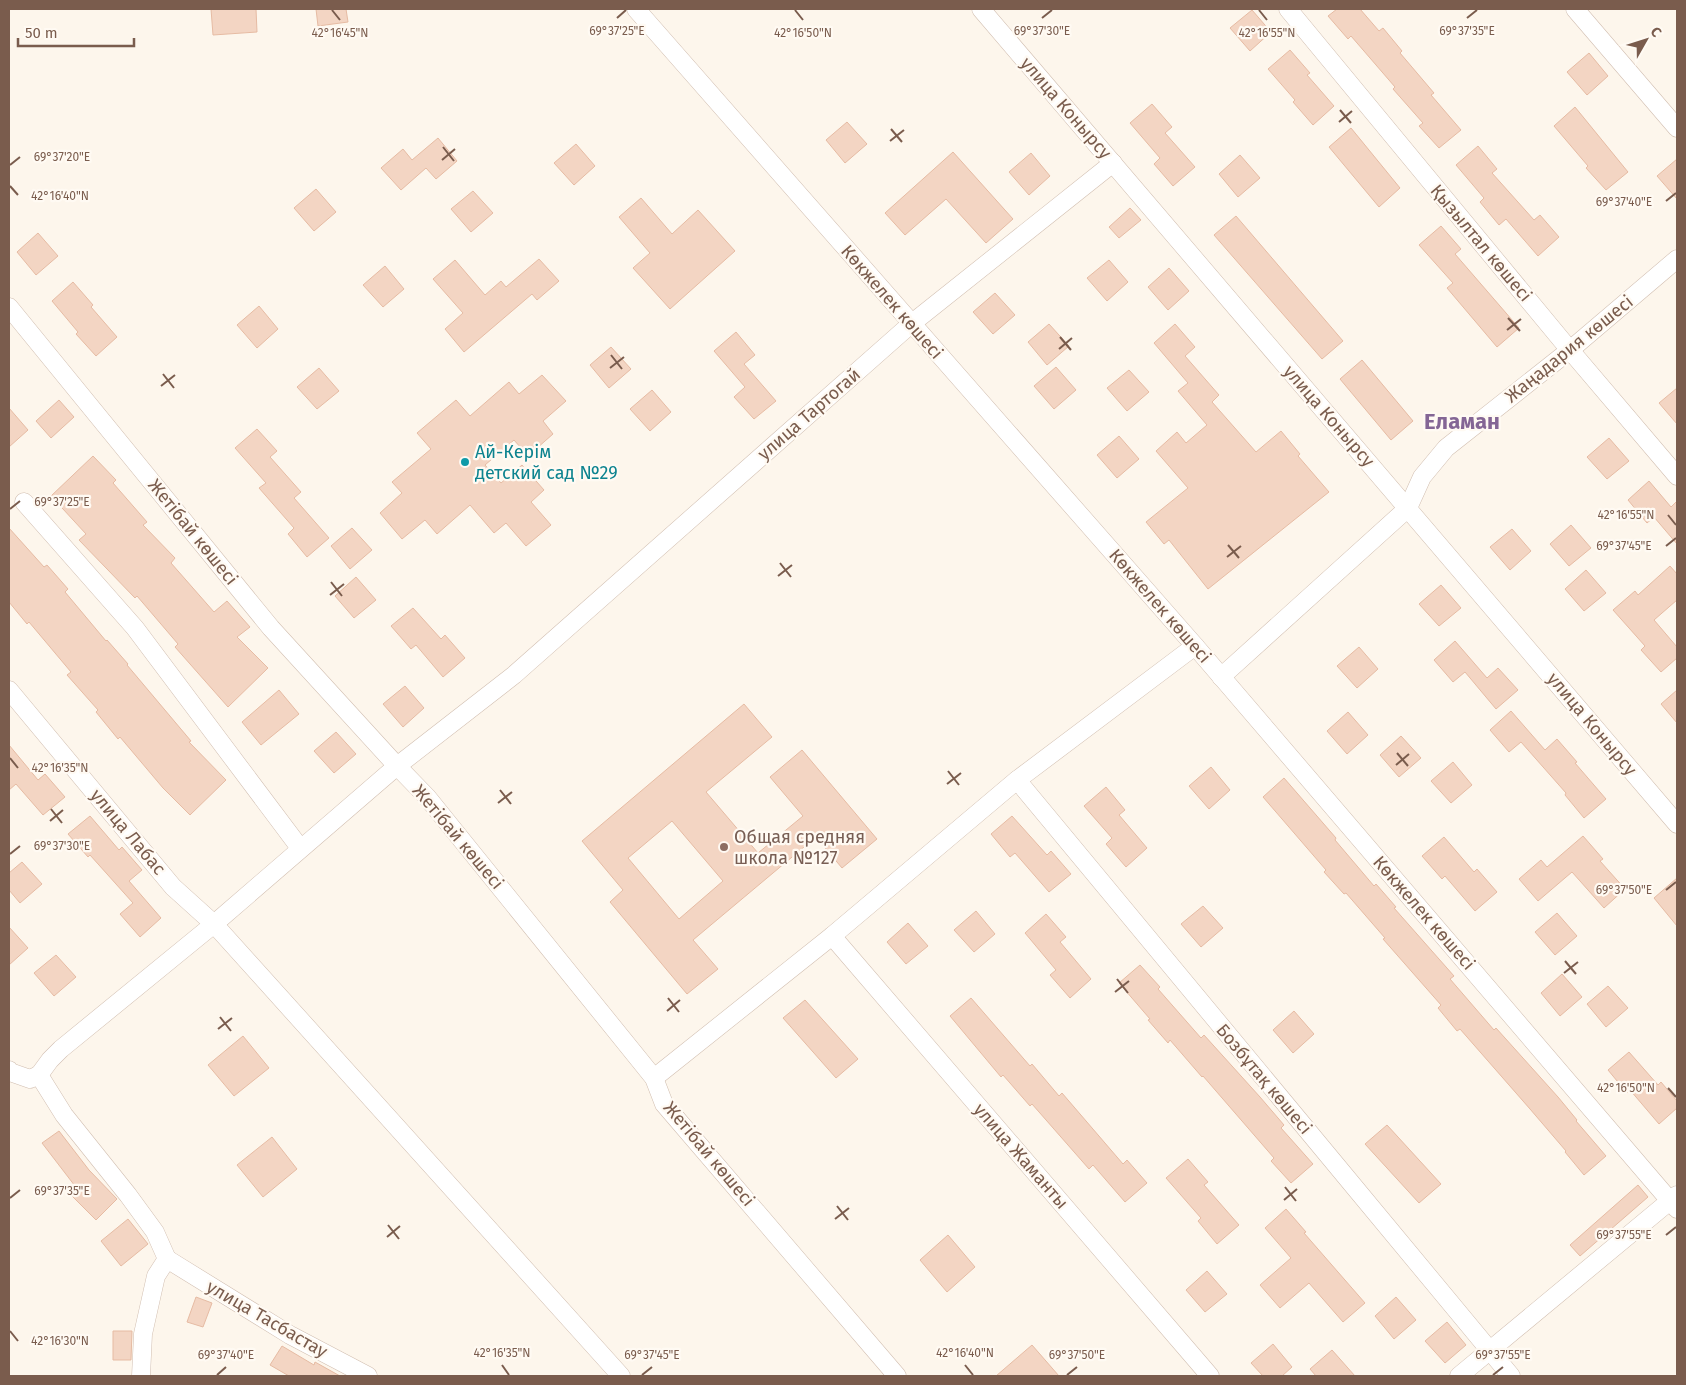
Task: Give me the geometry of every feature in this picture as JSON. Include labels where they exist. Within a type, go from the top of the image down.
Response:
[{"type":"street","name":"Көкжелек көшесі","points":[[636,9],[1195,646],[1675,1201]]},
{"type":"street","name":"улица Конырсу","points":[[981,9],[1677,824]]},
{"type":"street","name":"Қызылтал көшесі","points":[[1288,9],[1570,350],[1677,476]]},
{"type":"street","points":[[1575,9],[1677,128]]},
{"type":"street","name":"улица Тартогай","points":[[39,1075],[61,1049],[214,924],[397,766],[514,675],[911,324],[1113,163]]},
{"type":"street","name":"Жаңадария көшесі","points":[[1408,508],[1422,478],[1446,448],[1570,350],[1677,259]]},
{"type":"street","name":"Жетібай көшесі","points":[[9,307],[271,628],[427,797],[654,1078],[664,1104],[897,1376]]},
{"type":"street","points":[[24,502],[135,628],[300,848]]},
{"type":"street","points":[[1221,677],[1408,508]]},
{"type":"street","points":[[654,1078],[832,936],[1017,780],[1195,646]]},
{"type":"street","name":"улица Лабас","points":[[9,690],[173,887],[214,924],[621,1376]]},
{"type":"street","name":"Бозбұтақ көшесі","points":[[1017,780],[1511,1376]]},
{"type":"street","name":"улица Жаманты","points":[[832,936],[1210,1376]]},
{"type":"street","points":[[9,1070],[30,1078],[39,1075],[64,1115],[155,1232],[167,1259],[156,1276],[143,1334],[141,1376]]},
{"type":"street","points":[[1459,1376],[1675,1201]]},
{"type":"street","name":"улица Тасбастау","points":[[167,1259],[290,1335],[368,1376]]},
{"type":"building","points":[[211,9],[256,9],[257,32],[213,35]]},
{"type":"building","points":[[316,9],[346,9],[348,22],[318,26]]},
{"type":"building","points":[[1337,9],[1360,9],[1379,31],[1383,28],[1402,51],[1400,53],[1434,93],[1431,95],[1461,130],[1439,148],[1419,126],[1423,123],[1393,89],[1395,87],[1351,36],[1348,39],[1328,16]]},
{"type":"building","points":[[1252,10],[1271,32],[1250,51],[1230,28]]},
{"type":"building","points":[[1290,50],[1310,73],[1307,75],[1334,106],[1313,125],[1293,102],[1295,100],[1268,69]]},
{"type":"building","points":[[1589,53],[1608,76],[1587,95],[1567,72]]},
{"type":"building","points":[[1152,104],[1172,127],[1165,133],[1195,167],[1173,186],[1154,164],[1160,158],[1130,123]]},
{"type":"building","points":[[1575,107],[1628,172],[1606,190],[1586,168],[1588,166],[1554,126]]},
{"type":"building","points":[[847,122],[867,144],[845,163],[826,140]]},
{"type":"building","points":[[1351,128],[1400,188],[1379,207],[1329,147]]},
{"type":"building","points":[[438,138],[457,161],[436,179],[426,168],[401,190],[381,168],[403,149],[412,160]]},
{"type":"building","points":[[576,144],[595,166],[574,185],[554,163]]},
{"type":"building","points":[[1478,146],[1497,169],[1492,173],[1534,220],[1540,215],[1559,237],[1538,256],[1506,219],[1499,225],[1480,202],[1484,198],[1456,165]]},
{"type":"building","points":[[953,152],[1013,219],[986,243],[946,199],[905,235],[885,213]]},
{"type":"building","points":[[1031,153],[1050,176],[1029,195],[1009,172]]},
{"type":"building","points":[[1240,155],[1260,178],[1238,197],[1219,174]]},
{"type":"building","points":[[1677,159],[1677,199],[1657,176]]},
{"type":"building","points":[[316,189],[336,212],[314,231],[294,208]]},
{"type":"building","points":[[473,191],[493,213],[471,232],[451,209]]},
{"type":"building","points":[[641,198],[672,234],[698,210],[735,251],[670,309],[633,268],[650,253],[619,217]]},
{"type":"building","points":[[1130,208],[1141,220],[1119,238],[1109,227]]},
{"type":"building","points":[[1236,216],[1343,341],[1322,359],[1214,235]]},
{"type":"building","points":[[1441,226],[1461,249],[1455,254],[1519,328],[1497,347],[1447,288],[1453,283],[1419,245]]},
{"type":"building","points":[[38,233],[58,256],[36,275],[17,252]]},
{"type":"building","points":[[539,259],[559,281],[537,300],[532,294],[464,352],[445,329],[463,313],[433,279],[455,260],[485,295],[501,281],[506,287]]},
{"type":"building","points":[[1109,260],[1128,282],[1107,301],[1087,278]]},
{"type":"building","points":[[385,266],[404,289],[383,307],[363,285]]},
{"type":"building","points":[[1169,268],[1189,291],[1168,310],[1148,287]]},
{"type":"building","points":[[73,282],[93,305],[91,307],[117,337],[96,356],[76,334],[78,332],[52,301]]},
{"type":"building","points":[[995,293],[1015,315],[993,334],[973,312]]},
{"type":"building","points":[[259,306],[278,329],[257,348],[237,325]]},
{"type":"building","points":[[1049,324],[1069,346],[1047,365],[1028,342]]},
{"type":"building","points":[[1175,324],[1195,347],[1185,356],[1219,395],[1212,402],[1256,452],[1281,431],[1300,454],[1298,456],[1329,492],[1208,589],[1169,540],[1164,544],[1146,522],[1188,488],[1156,451],[1177,432],[1186,443],[1207,425],[1178,391],[1188,383],[1154,343]]},
{"type":"building","points":[[736,332],[755,355],[744,364],[776,401],[754,419],[734,397],[745,387],[714,351]]},
{"type":"building","points":[[611,347],[631,369],[609,388],[590,365]]},
{"type":"building","points":[[1362,360],[1413,421],[1391,440],[1340,379]]},
{"type":"building","points":[[1056,367],[1076,390],[1054,409],[1034,386]]},
{"type":"building","points":[[319,368],[339,391],[317,409],[297,387]]},
{"type":"building","points":[[1129,370],[1149,392],[1127,411],[1107,388]]},
{"type":"building","name":"Ай-Керім детский сад №29","points":[[542,375],[566,401],[543,421],[553,434],[528,456],[514,440],[485,465],[501,483],[522,465],[544,490],[531,502],[551,525],[526,546],[506,523],[494,533],[470,505],[437,534],[425,520],[402,539],[380,513],[402,493],[392,482],[431,449],[417,433],[456,400],[470,416],[509,382],[519,394]]},
{"type":"building","points":[[1677,388],[1677,424],[1659,403]]},
{"type":"building","points":[[652,390],[671,412],[650,431],[630,409]]},
{"type":"building","points":[[59,400],[74,417],[51,438],[36,421]]},
{"type":"building","points":[[9,408],[28,430],[9,447]]},
{"type":"building","points":[[257,429],[277,451],[270,457],[301,492],[294,498],[329,538],[307,557],[288,534],[294,528],[259,488],[266,483],[235,448]]},
{"type":"building","points":[[1119,436],[1139,459],[1117,478],[1097,455]]},
{"type":"building","points":[[1609,438],[1629,461],[1607,479],[1587,457]]},
{"type":"building","points":[[93,456],[116,480],[113,483],[147,522],[143,525],[175,558],[171,563],[214,612],[227,601],[250,627],[237,637],[268,668],[228,707],[175,647],[178,644],[137,596],[135,598],[79,540],[86,534],[51,496]]},
{"type":"building","points":[[1649,481],[1671,507],[1677,501],[1677,544],[1654,517],[1647,523],[1628,500]]},
{"type":"building","points":[[1571,525],[1591,548],[1569,566],[1550,544]]},
{"type":"building","points":[[9,528],[44,567],[47,565],[68,589],[65,592],[128,664],[191,741],[189,742],[226,780],[190,815],[163,788],[120,737],[118,739],[96,712],[98,710],[67,675],[71,672],[29,622],[27,624],[9,602]]},
{"type":"building","points":[[352,528],[372,550],[350,569],[331,546]]},
{"type":"building","points":[[1512,529],[1531,551],[1510,570],[1490,547]]},
{"type":"building","points":[[1670,566],[1677,574],[1677,600],[1654,620],[1677,647],[1677,658],[1661,672],[1641,650],[1645,646],[1613,610],[1635,591],[1638,595]]},
{"type":"building","points":[[1586,570],[1606,593],[1584,611],[1565,589]]},
{"type":"building","points":[[356,577],[376,600],[354,618],[335,596]]},
{"type":"building","points":[[1441,585],[1461,608],[1439,626],[1419,604]]},
{"type":"building","points":[[413,608],[441,639],[445,635],[465,658],[443,677],[416,645],[411,649],[391,626]]},
{"type":"building","points":[[1455,641],[1487,678],[1498,668],[1518,690],[1496,709],[1465,672],[1453,682],[1434,660]]},
{"type":"building","points":[[1359,647],[1378,669],[1357,688],[1337,666]]},
{"type":"building","points":[[405,686],[424,708],[403,727],[383,704]]},
{"type":"building","points":[[279,690],[299,714],[261,745],[242,722]]},
{"type":"building","points":[[1677,690],[1677,723],[1661,704]]},
{"type":"building","name":"Общая средняя школа №127","points":[[744,704],[772,737],[706,792],[758,853],[803,816],[770,777],[802,750],[877,839],[842,868],[816,837],[693,940],[718,969],[687,994],[610,902],[623,890],[582,841]],"holes":[[[672,821],[723,881],[679,919],[628,858]]]},
{"type":"building","points":[[1511,711],[1545,750],[1557,739],[1606,799],[1584,818],[1565,795],[1566,793],[1521,742],[1509,752],[1490,730]]},
{"type":"building","points":[[1348,712],[1368,735],[1347,754],[1327,731]]},
{"type":"building","points":[[336,732],[356,754],[334,773],[314,751]]},
{"type":"building","points":[[1401,736],[1421,758],[1399,777],[1380,755]]},
{"type":"building","points":[[9,745],[38,780],[45,774],[65,797],[43,815],[16,784],[9,790]]},
{"type":"building","points":[[1453,762],[1472,785],[1451,803],[1431,781]]},
{"type":"building","points":[[1211,767],[1230,790],[1209,809],[1189,786]]},
{"type":"building","points":[[1284,778],[1336,838],[1335,840],[1374,886],[1376,884],[1396,907],[1394,908],[1454,976],[1450,979],[1494,1030],[1496,1028],[1558,1097],[1606,1156],[1584,1175],[1566,1151],[1460,1029],[1457,1031],[1438,1008],[1441,1005],[1383,939],[1385,938],[1346,893],[1344,894],[1324,872],[1326,870],[1263,797]]},
{"type":"building","points":[[1106,787],[1125,810],[1119,815],[1147,848],[1126,867],[1106,844],[1112,838],[1084,806]]},
{"type":"building","points":[[90,816],[119,850],[122,847],[142,870],[129,881],[161,918],[140,937],[120,914],[133,903],[90,855],[88,857],[68,834]]},
{"type":"building","points":[[1012,816],[1047,855],[1051,851],[1071,874],[1049,892],[1015,853],[1010,857],[991,834]]},
{"type":"building","points":[[1583,836],[1603,859],[1600,861],[1625,889],[1604,908],[1572,872],[1538,901],[1519,879],[1541,860],[1547,867]]},
{"type":"building","points":[[1444,837],[1474,872],[1477,869],[1497,892],[1475,911],[1445,876],[1442,879],[1422,856]]},
{"type":"building","points":[[22,862],[42,884],[20,903],[9,890],[9,873]]},
{"type":"building","points":[[1677,878],[1677,926],[1654,898]]},
{"type":"building","points":[[1203,906],[1223,928],[1201,947],[1181,924]]},
{"type":"building","points":[[976,911],[995,934],[974,952],[954,930]]},
{"type":"building","points":[[1557,913],[1577,936],[1555,955],[1535,932]]},
{"type":"building","points":[[1046,914],[1066,937],[1060,942],[1091,979],[1070,998],[1050,975],[1056,970],[1025,933]]},
{"type":"building","points":[[908,923],[928,946],[906,964],[887,942]]},
{"type":"building","points":[[9,927],[28,948],[9,965]]},
{"type":"building","points":[[56,955],[76,977],[54,996],[34,973]]},
{"type":"building","points":[[1140,965],[1160,987],[1158,989],[1201,1038],[1204,1035],[1260,1097],[1284,1125],[1281,1128],[1313,1164],[1291,1183],[1271,1161],[1274,1158],[1170,1040],[1168,1043],[1119,983]]},
{"type":"building","points":[[1562,974],[1582,997],[1560,1016],[1541,993]]},
{"type":"building","points":[[1608,986],[1628,1008],[1606,1027],[1587,1004]]},
{"type":"building","points":[[971,998],[1030,1066],[1032,1064],[1059,1096],[1062,1093],[1123,1164],[1127,1160],[1147,1183],[1125,1202],[1093,1165],[1089,1169],[1032,1104],[1030,1106],[1003,1075],[1001,1077],[950,1016]]},
{"type":"building","points":[[805,1000],[858,1059],[836,1078],[783,1018]]},
{"type":"building","points":[[1294,1011],[1314,1034],[1293,1053],[1273,1030]]},
{"type":"building","points":[[243,1036],[269,1068],[234,1096],[208,1065]]},
{"type":"building","points":[[1629,1052],[1658,1085],[1661,1082],[1677,1101],[1677,1108],[1659,1124],[1630,1090],[1627,1093],[1608,1070]]},
{"type":"building","points":[[1387,1125],[1441,1184],[1419,1203],[1365,1144]]},
{"type":"building","points":[[59,1131],[89,1170],[117,1199],[96,1220],[69,1193],[75,1186],[42,1143]]},
{"type":"building","points":[[272,1137],[297,1169],[263,1197],[237,1165]]},
{"type":"building","points":[[1188,1159],[1208,1182],[1204,1185],[1239,1225],[1217,1244],[1198,1221],[1201,1218],[1166,1178]]},
{"type":"building","points":[[1638,1185],[1648,1197],[1580,1256],[1570,1245]]},
{"type":"building","points":[[1286,1209],[1306,1232],[1304,1233],[1365,1303],[1343,1322],[1309,1283],[1280,1308],[1260,1285],[1291,1258],[1265,1228]]},
{"type":"building","points":[[128,1219],[148,1244],[121,1266],[101,1241]]},
{"type":"building","points":[[948,1235],[975,1267],[947,1292],[920,1260]]},
{"type":"building","points":[[1207,1271],[1227,1294],[1205,1312],[1186,1290]]},
{"type":"building","points":[[196,1297],[212,1303],[203,1327],[187,1322]]},
{"type":"building","points":[[1396,1297],[1416,1320],[1394,1339],[1375,1316]]},
{"type":"building","points":[[1447,1322],[1466,1345],[1445,1363],[1425,1341]]},
{"type":"building","points":[[113,1331],[132,1331],[131,1360],[113,1360]]},
{"type":"building","points":[[1273,1344],[1292,1367],[1282,1376],[1263,1376],[1251,1363]]},
{"type":"building","points":[[1032,1345],[1059,1376],[996,1376]]},
{"type":"building","points":[[282,1346],[314,1365],[315,1362],[340,1376],[289,1376],[270,1365]]},
{"type":"building","points":[[1332,1350],[1355,1376],[1316,1376],[1310,1369]]},
{"type":"place","name":"Ай-Керім детский сад №29","points":[[465,462]]},
{"type":"place","name":"Общая средняя школа №127","points":[[724,847]]},
{"type":"district","name":"Еламан","points":[[1462,421]]}]
